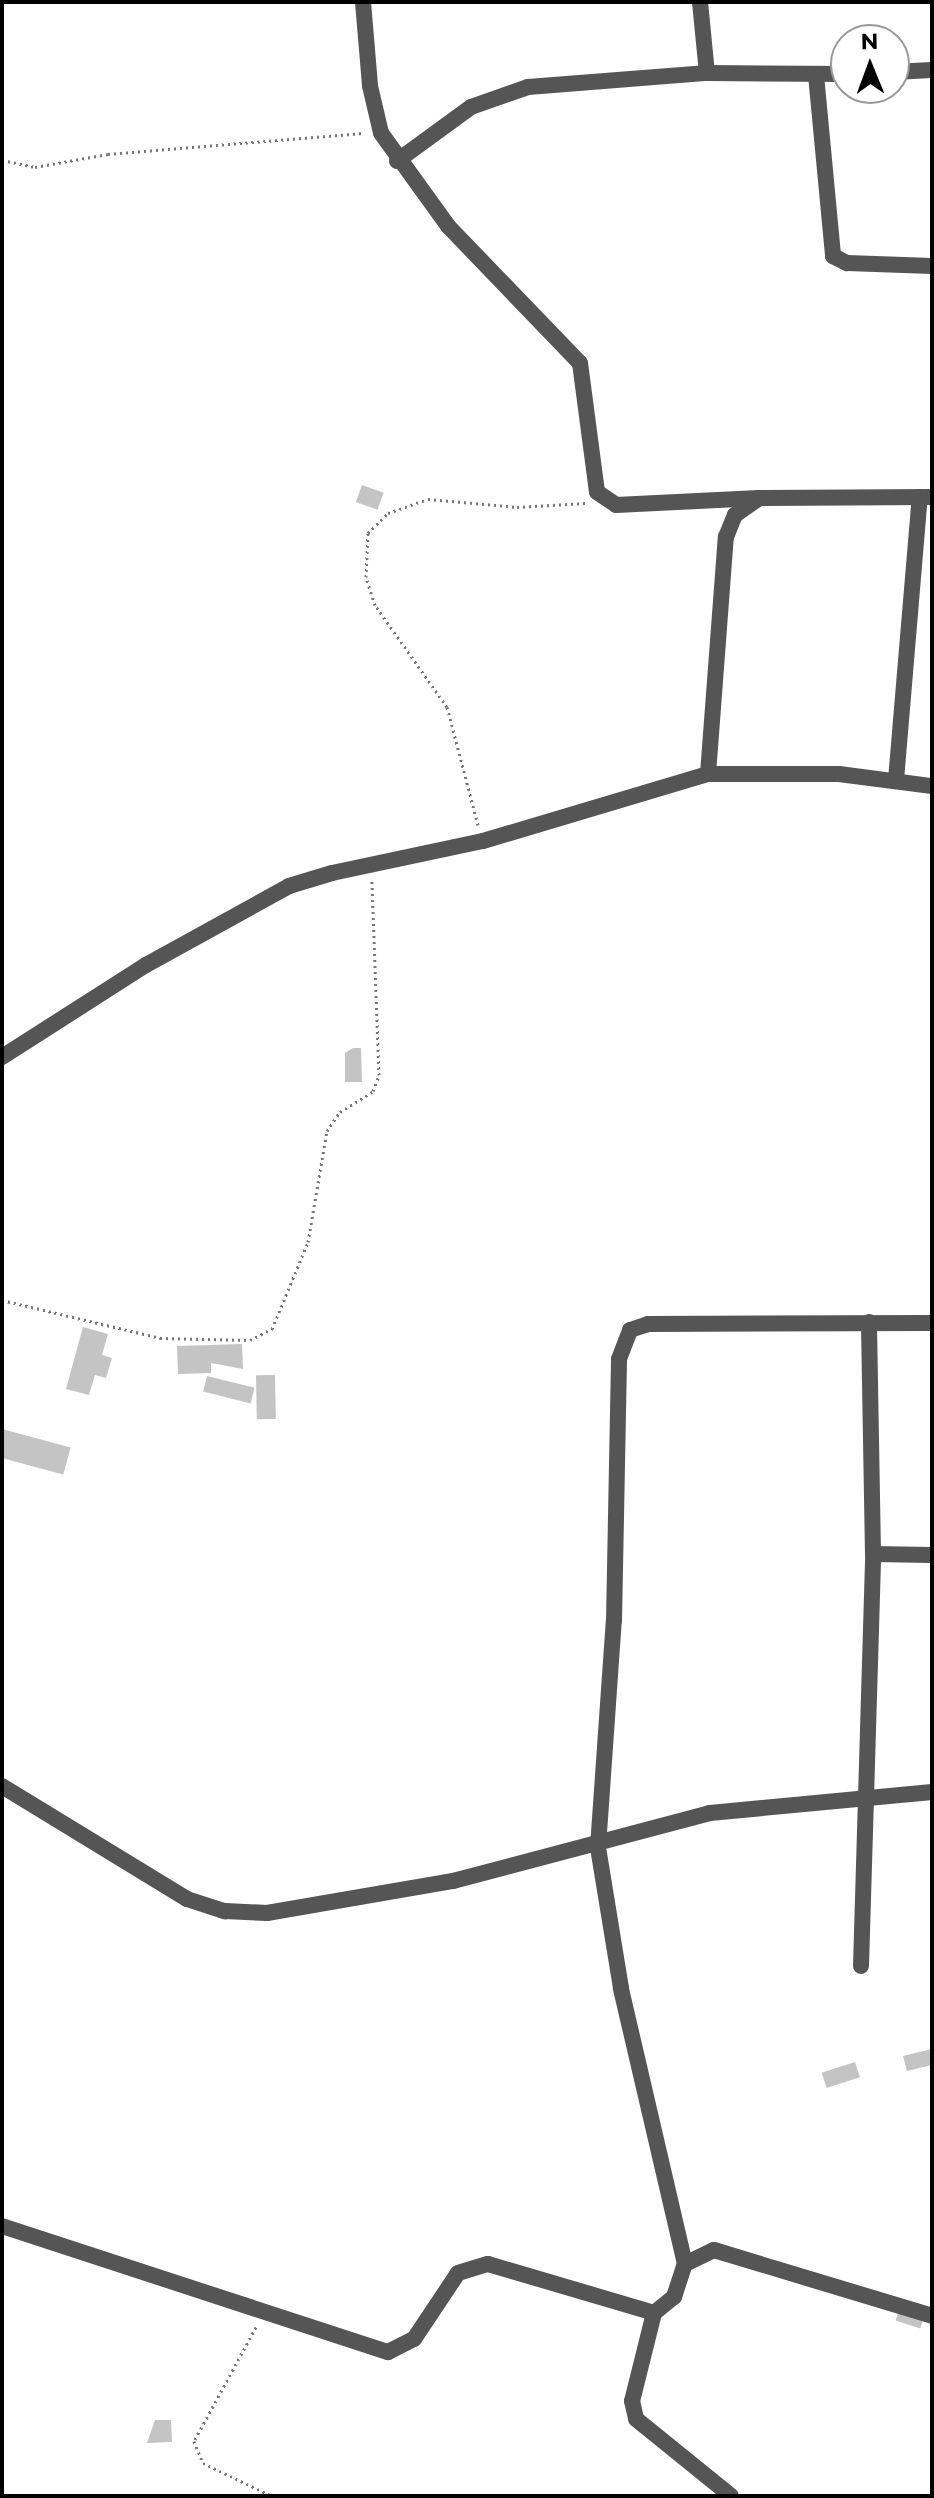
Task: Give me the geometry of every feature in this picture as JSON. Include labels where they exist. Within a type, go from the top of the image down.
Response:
[{"type":"street","points":[[363,2],[370,86],[381,133],[397,161],[448,226],[580,363],[591,477],[606,501],[926,497],[896,780]]},
{"type":"street","points":[[700,2],[707,73]]},
{"type":"street","points":[[910,71],[932,70]]},
{"type":"street","points":[[397,161],[498,95],[528,87],[707,73],[830,75]]},
{"type":"street","points":[[816,75],[833,256],[847,263],[932,266]]},
{"type":"street","points":[[708,774],[728,526],[742,506],[759,498]]},
{"type":"street","points":[[2,1057],[146,965],[289,886],[371,864],[483,841],[708,774],[896,780],[932,786]]},
{"type":"street","points":[[861,1966],[873,1554],[869,1322]]},
{"type":"street","points":[[731,2496],[636,2419],[632,2401],[654,2313],[674,2297],[685,2264],[621,1988],[598,1847],[623,1342],[630,1330],[648,1324],[932,1323]]},
{"type":"street","points":[[873,1554],[932,1555]]},
{"type":"street","points":[[2,1786],[187,1899],[225,1911],[315,1909],[598,1847],[710,1813],[932,1792]]},
{"type":"street","points":[[2,2226],[274,2318],[388,2352],[414,2339],[458,2273],[488,2264],[654,2313]]},
{"type":"street","points":[[685,2264],[702,2250],[723,2251],[932,2316]]},
{"type":"path","points":[[2,160],[35,167],[108,154],[381,133]]},
{"type":"path","points":[[483,841],[447,707],[375,605],[366,577],[368,533],[388,513],[428,499],[517,507],[606,501]]},
{"type":"path","points":[[2,1300],[160,1338],[250,1340],[281,1318],[313,1224],[327,1131],[340,1112],[373,1091],[379,1075],[371,864]]},
{"type":"path","points":[[272,2496],[203,2463],[194,2441],[245,2341],[274,2318]]},
{"type":"building","points":[[362,485],[384,493],[377,510],[356,502]]},
{"type":"building","points":[[361,1048],[362,1082],[345,1082],[345,1053]]},
{"type":"building","points":[[83,1327],[108,1334],[102,1355],[112,1358],[106,1378],[95,1375],[89,1395],[66,1389]]},
{"type":"building","points":[[242,1344],[243,1369],[211,1363],[211,1373],[178,1374],[177,1346]]},
{"type":"building","points":[[256,1375],[275,1375],[276,1419],[257,1419]]},
{"type":"building","points":[[207,1376],[255,1388],[251,1403],[203,1392]]},
{"type":"building","points":[[2,1429],[71,1447],[63,1474],[2,1458]]},
{"type":"building","points":[[932,2049],[932,2065],[907,2071],[903,2056]]},
{"type":"building","points":[[855,2062],[860,2077],[827,2088],[822,2073]]},
{"type":"building","points":[[899,2310],[924,2318],[920,2328],[896,2320]]},
{"type":"building","points":[[155,2420],[171,2420],[172,2442],[147,2443]]}]
